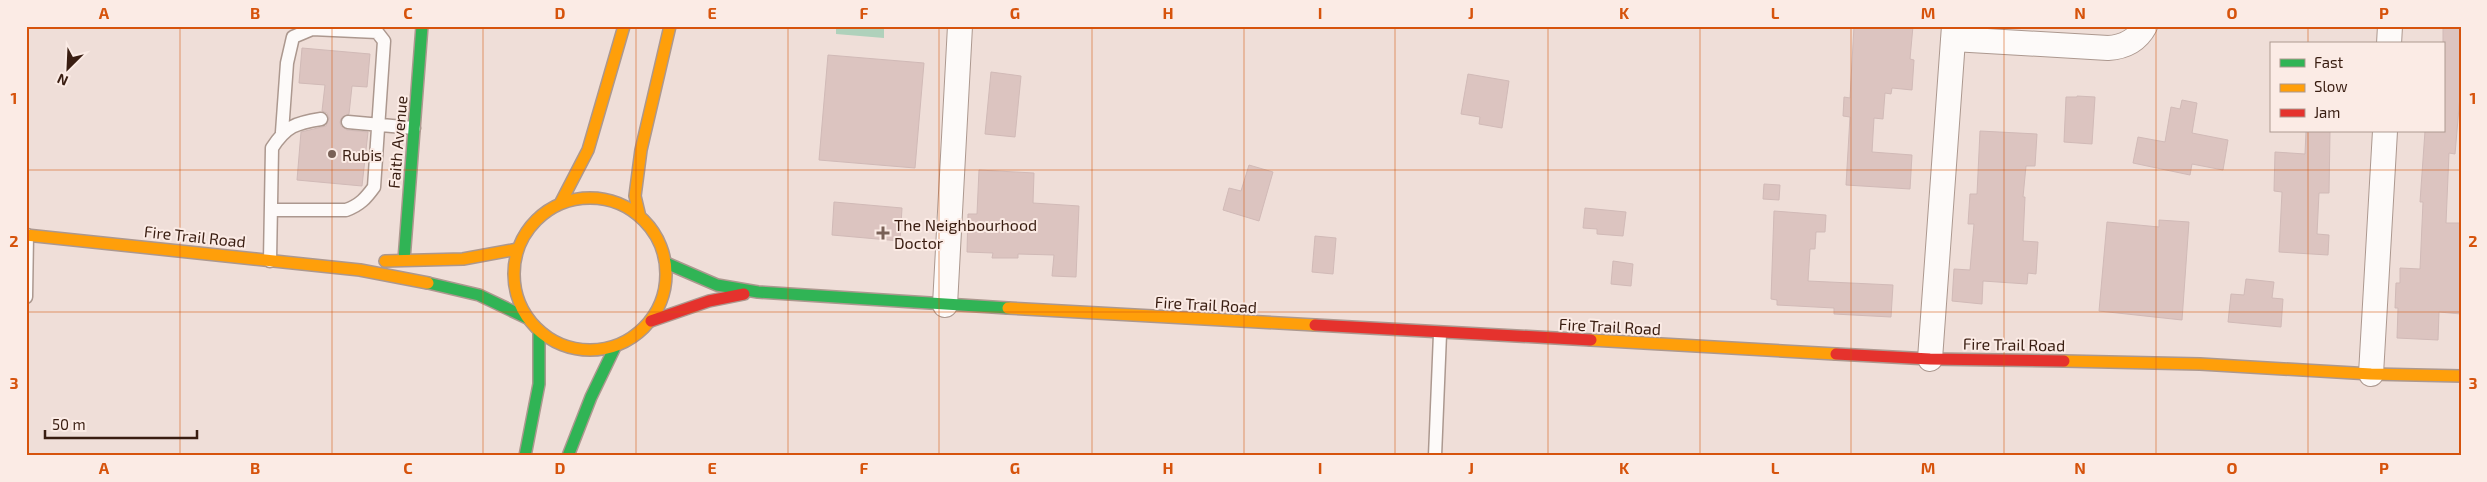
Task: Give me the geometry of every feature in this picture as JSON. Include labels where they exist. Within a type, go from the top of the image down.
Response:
[{"type":"main road","name":"Faith Avenue","points":[[404,260],[422,26]]},
{"type":"main road","points":[[560,204],[588,150],[624,26]]},
{"type":"main road","points":[[640,217],[635,196],[641,150],[670,26]]},
{"type":"main road","points":[[587,198],[617,203],[640,217],[657,238],[666,263],[666,288],[660,306],[651,321],[634,337],[615,347],[600,350],[574,349],[562,345],[539,331],[528,318],[520,304],[514,276],[518,249],[534,222],[560,204],[587,198]]},
{"type":"main road","name":"Fire Trail Road","points":[[27,235],[360,270],[381,277],[469,291],[492,299],[528,318]]},
{"type":"main road","name":"Fire Trail Road","points":[[360,270],[380,262],[463,259],[518,249]]},
{"type":"main road","name":"Fire Trail Road","points":[[666,263],[717,285],[758,292],[945,306],[1930,359],[2200,364],[2371,374],[2461,376]]},
{"type":"main road","name":"Fire Trail Road","points":[[651,321],[709,301],[758,292]]},
{"type":"main road","points":[[525,456],[539,384],[539,331]]},
{"type":"main road","points":[[568,456],[591,397],[615,347]]},
{"type":"street","points":[[945,306],[960,26]]},
{"type":"street","points":[[1930,359],[1953,33],[2108,48],[2122,47],[2135,40],[2145,26]]},
{"type":"street","points":[[2390,26],[2390,42]]},
{"type":"street","points":[[2371,374],[2385,132]]},
{"type":"lane","points":[[270,261],[272,148],[282,132],[287,63],[293,37],[312,29],[377,32],[384,40],[380,125],[374,186],[364,200],[346,210],[271,210]]},
{"type":"lane","points":[[282,132],[301,122],[321,120]]},
{"type":"lane","points":[[348,122],[414,128]]},
{"type":"lane","points":[[26,297],[27,235]]},
{"type":"lane","points":[[1435,456],[1440,334]]},
{"type":"green space","points":[[836,26],[884,26],[884,38],[836,34]]},
{"type":"building","points":[[1854,26],[1913,26],[1910,59],[1914,60],[1912,90],[1892,88],[1891,94],[1885,93],[1883,119],[1874,118],[1872,152],[1912,155],[1910,189],[1846,185],[1850,117],[1843,116],[1844,97],[1850,98]]},
{"type":"building","points":[[2443,26],[2461,26],[2460,96],[2455,154],[2449,153],[2446,223],[2461,223],[2461,314],[2439,312],[2438,340],[2397,338],[2398,308],[2395,308],[2396,283],[2400,283],[2400,268],[2420,269],[2423,202],[2420,202],[2425,132],[2444,132]]},
{"type":"building","name":"Rubis","points":[[302,48],[370,54],[367,87],[352,86],[349,114],[342,117],[340,122],[341,126],[347,130],[368,132],[362,186],[297,180],[301,132],[326,126],[329,118],[327,113],[322,111],[325,85],[299,83]]},
{"type":"building","points":[[828,55],[924,63],[915,168],[819,160]]},
{"type":"building","points":[[991,72],[1021,76],[1015,137],[985,134]]},
{"type":"building","points":[[1468,74],[1509,81],[1502,128],[1479,124],[1480,117],[1461,114]]},
{"type":"building","points":[[2066,97],[2095,97],[2092,144],[2064,142]]},
{"type":"building","points":[[2182,100],[2197,103],[2192,133],[2228,140],[2223,170],[2192,164],[2190,175],[2133,163],[2138,137],[2165,142],[2171,107],[2180,109]]},
{"type":"building","points":[[1980,131],[2037,134],[2035,166],[2026,166],[2023,197],[2025,197],[2023,241],[2038,242],[2036,274],[2028,273],[2027,284],[1983,281],[1982,304],[1952,301],[1954,269],[1970,270],[1974,224],[1968,224],[1970,194],[1977,194]]},
{"type":"building","points":[[2306,132],[2330,132],[2329,193],[2319,193],[2317,234],[2329,235],[2328,255],[2279,252],[2282,192],[2274,191],[2275,152],[2305,154]]},
{"type":"building","points":[[1249,165],[1273,172],[1259,221],[1223,210],[1229,188],[1241,191]]},
{"type":"building","points":[[979,170],[1034,173],[1033,203],[1079,206],[1076,277],[1052,276],[1054,255],[1018,254],[1018,258],[992,258],[993,253],[967,252],[968,214],[977,214]]},
{"type":"building","points":[[1764,184],[1780,185],[1779,200],[1763,199]]},
{"type":"building","points":[[834,202],[902,208],[900,241],[832,235]]},
{"type":"building","points":[[1585,208],[1626,212],[1623,236],[1597,234],[1597,229],[1583,228]]},
{"type":"building","points":[[1774,211],[1826,215],[1825,232],[1816,232],[1815,249],[1810,249],[1808,281],[1893,285],[1891,317],[1834,314],[1834,308],[1777,305],[1777,300],[1771,299]]},
{"type":"building","points":[[2159,220],[2189,222],[2182,320],[2099,311],[2107,222],[2159,227]]},
{"type":"building","points":[[1315,236],[1336,238],[1333,274],[1312,272]]},
{"type":"building","points":[[1613,261],[1633,264],[1631,286],[1611,284]]},
{"type":"building","points":[[2246,279],[2274,282],[2272,298],[2283,299],[2281,327],[2228,322],[2231,294],[2244,295]]},
{"type":"traffic: fast","points":[[404,260],[422,26]]},
{"type":"traffic: fast","points":[[666,263],[717,285],[758,292],[1008,308]]},
{"type":"traffic: fast","points":[[428,283],[479,295],[527,318]]},
{"type":"traffic: fast","points":[[525,456],[539,384],[539,331]]},
{"type":"traffic: fast","points":[[568,456],[591,397],[615,347]]},
{"type":"traffic: slow","points":[[560,204],[588,150],[624,26]]},
{"type":"traffic: slow","points":[[640,217],[635,196],[641,150],[670,26]]},
{"type":"traffic: slow","points":[[590,198],[605,199],[619,204],[644,220],[660,245],[665,259],[666,274],[665,289],[660,303],[644,328],[619,344],[605,349],[590,350],[575,349],[561,344],[536,328],[520,303],[515,289],[514,274],[515,259],[520,245],[536,220],[561,204],[575,199],[590,198]]},
{"type":"traffic: slow","points":[[26,235],[360,270],[428,283]]},
{"type":"traffic: slow","points":[[385,261],[463,259],[518,249]]},
{"type":"traffic: slow","points":[[1008,308],[1315,325]]},
{"type":"traffic: slow","points":[[1591,340],[1836,354]]},
{"type":"traffic: slow","points":[[2064,361],[2200,364],[2371,374],[2461,376]]},
{"type":"traffic: jam","points":[[651,321],[709,301],[744,294]]},
{"type":"traffic: jam","points":[[1315,325],[1591,340]]},
{"type":"traffic: jam","points":[[1836,354],[1930,359],[2064,361]]},
{"type":"place","name":"Rubis","points":[[332,154]]},
{"type":"place","name":"The Neighbourhood Doctor","points":[[883,233]]}]
